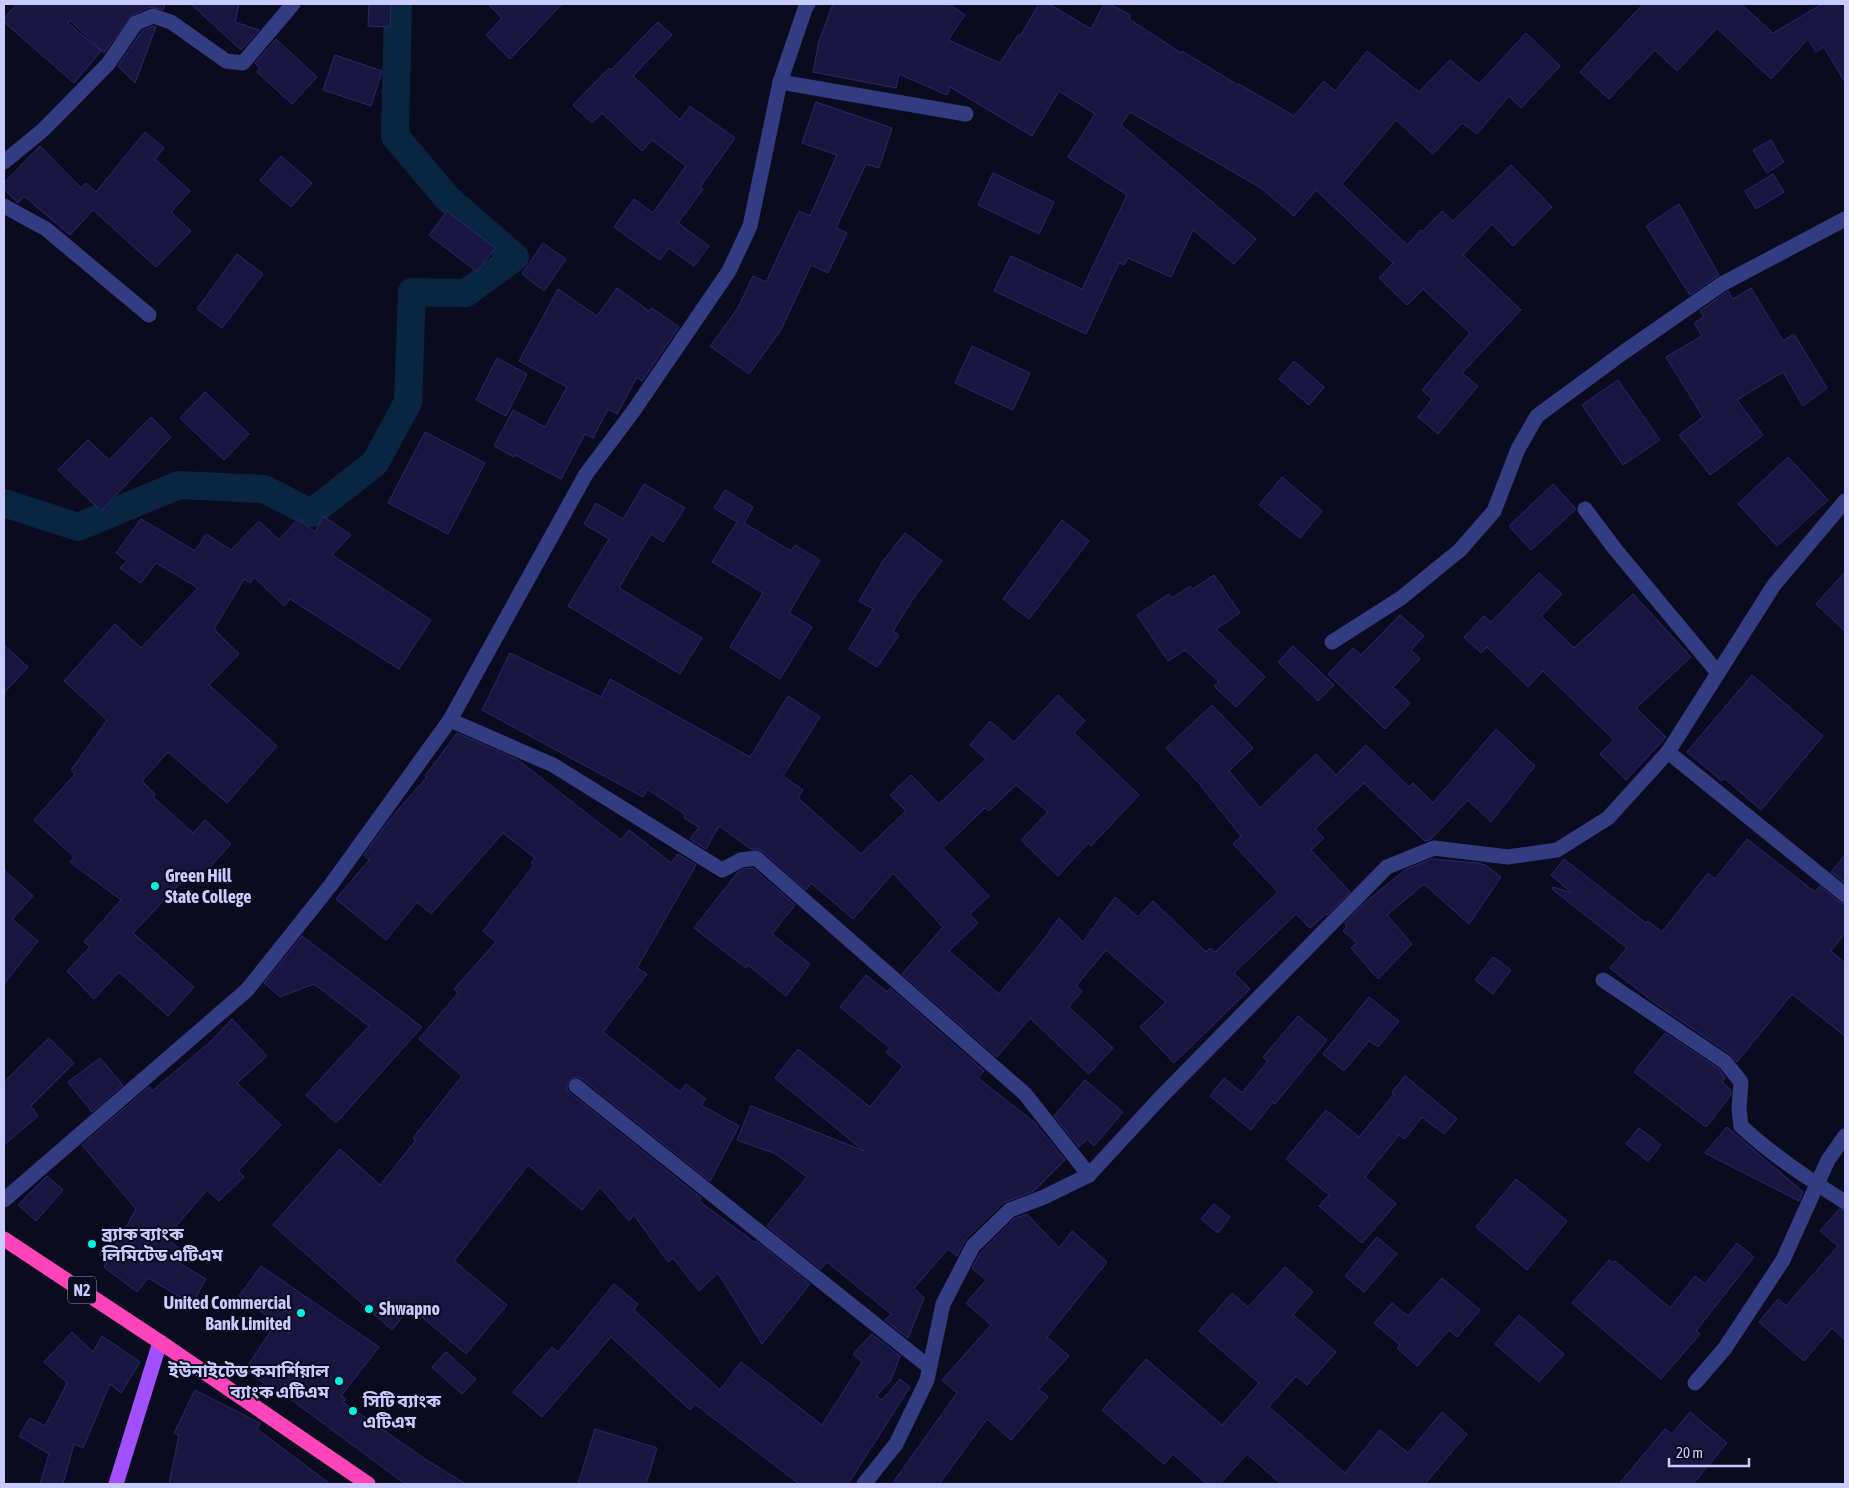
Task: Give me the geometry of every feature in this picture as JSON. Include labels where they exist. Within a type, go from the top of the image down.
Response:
[{"type":"highway","name":"N2","points":[[4,1239],[160,1342],[368,1484]]},
{"type":"main road","points":[[116,1484],[160,1342]]},
{"type":"street","points":[[4,162],[43,130],[108,64],[136,22],[153,16],[170,22],[226,61],[243,63],[293,4]]},
{"type":"street","points":[[4,1200],[247,990],[330,886],[450,720],[586,474],[632,413],[729,271],[750,226],[780,82],[808,4]]},
{"type":"street","points":[[780,82],[966,114]]},
{"type":"street","points":[[4,206],[46,229],[149,315]]},
{"type":"street","points":[[1332,642],[1401,598],[1460,550],[1494,511],[1518,448],[1537,416],[1624,352],[1722,284],[1845,220]]},
{"type":"street","points":[[864,1484],[896,1444],[927,1380],[943,1304],[973,1246],[1010,1210],[1044,1197],[1089,1175],[1161,1097],[1387,867],[1434,848],[1508,857],[1557,850],[1608,818],[1668,752],[1774,585],[1845,500]]},
{"type":"street","points":[[1585,509],[1615,549],[1718,673]]},
{"type":"street","points":[[450,720],[553,765],[722,870],[741,860],[756,858],[1025,1094],[1089,1175]]},
{"type":"street","points":[[1668,752],[1845,895]]},
{"type":"street","points":[[1603,980],[1725,1062],[1741,1082],[1740,1126],[1756,1140],[1845,1202]]},
{"type":"street","points":[[576,1086],[929,1367]]},
{"type":"street","points":[[1695,1383],[1725,1348],[1783,1260],[1828,1160],[1845,1136]]},
{"type":"building","points":[[17,4],[165,4],[163,10],[150,7],[132,15],[104,53],[70,20],[68,23],[101,51],[74,83],[4,22],[4,18]]},
{"type":"building","points":[[191,4],[239,4],[235,22],[259,30],[241,50]]},
{"type":"building","points":[[369,4],[391,4],[390,27],[368,26]]},
{"type":"building","points":[[488,4],[562,4],[510,59],[486,35],[502,18]]},
{"type":"building","points":[[833,4],[949,4],[965,15],[948,40],[1000,63],[1018,35],[1020,36],[1039,4],[1049,4],[1091,29],[1104,4],[1109,4],[1131,15],[1129,19],[1181,53],[1182,51],[1294,116],[1324,81],[1335,91],[1367,51],[1419,92],[1450,60],[1479,84],[1526,33],[1560,66],[1521,108],[1509,96],[1477,134],[1462,123],[1433,154],[1396,120],[1342,184],[1407,245],[1442,211],[1453,221],[1511,165],[1552,207],[1513,246],[1492,224],[1463,255],[1521,310],[1462,373],[1478,386],[1438,434],[1418,417],[1432,399],[1422,390],[1470,333],[1423,289],[1407,305],[1379,278],[1393,263],[1316,190],[1294,216],[1261,188],[1130,112],[1121,125],[1256,239],[1234,264],[1193,230],[1171,277],[1128,258],[1124,265],[1119,263],[1086,334],[994,291],[1011,256],[1082,289],[1127,195],[1068,157],[1095,114],[1059,91],[1032,136],[950,87],[947,95],[899,74],[896,88],[813,72],[819,41]]},
{"type":"building","points":[[1643,4],[1741,4],[1773,33],[1822,4],[1845,4],[1845,82],[1824,47],[1816,52],[1808,39],[1771,79],[1717,28],[1677,71],[1655,50],[1609,99],[1580,72]]},
{"type":"building","points":[[658,22],[672,35],[633,76],[680,120],[690,106],[735,138],[700,187],[703,189],[678,223],[709,246],[694,266],[669,248],[660,260],[614,227],[634,199],[653,213],[686,166],[652,140],[642,151],[602,113],[592,123],[573,105],[609,68],[611,70]]},
{"type":"building","points":[[153,26],[156,27],[135,83],[118,66],[142,31]]},
{"type":"building","points":[[276,39],[317,77],[292,104],[257,72],[260,68],[255,63]]},
{"type":"building","points":[[335,55],[382,71],[371,106],[323,90]]},
{"type":"building","points":[[816,102],[892,128],[879,168],[866,164],[836,228],[847,233],[828,273],[811,265],[781,330],[749,374],[710,346],[738,308],[753,276],[766,282],[799,211],[810,216],[837,155],[802,143]]},
{"type":"building","points":[[145,132],[164,148],[155,159],[190,191],[171,212],[191,231],[156,267],[93,210],[70,235],[24,196],[18,203],[4,189],[4,183],[40,146],[81,188],[86,183],[96,192]]},
{"type":"building","points":[[1771,140],[1784,162],[1767,173],[1753,150]]},
{"type":"building","points":[[281,156],[312,183],[291,207],[260,180]]},
{"type":"building","points":[[993,173],[1054,202],[1039,234],[978,205]]},
{"type":"building","points":[[1773,174],[1784,192],[1756,209],[1745,191]]},
{"type":"building","points":[[1679,204],[1719,275],[1690,295],[1646,226]]},
{"type":"building","points":[[447,211],[495,248],[477,272],[429,235]]},
{"type":"building","points":[[543,243],[566,259],[544,291],[522,274]]},
{"type":"building","points":[[237,254],[263,274],[222,328],[197,309]]},
{"type":"building","points":[[617,288],[649,311],[652,308],[679,327],[642,381],[637,377],[617,414],[608,409],[593,438],[585,434],[561,479],[494,446],[513,410],[545,427],[567,387],[519,361],[558,289],[597,316]]},
{"type":"building","points":[[1751,288],[1783,341],[1794,334],[1827,388],[1803,406],[1783,372],[1737,400],[1763,435],[1710,475],[1679,435],[1703,417],[1666,357],[1702,336],[1694,323],[1704,317],[1700,311],[1728,291],[1733,299]]},
{"type":"building","points":[[972,346],[1030,373],[1013,410],[955,383]]},
{"type":"building","points":[[497,358],[527,374],[506,416],[476,400]]},
{"type":"building","points":[[1294,361],[1324,387],[1309,405],[1279,379]]},
{"type":"building","points":[[1618,380],[1660,440],[1623,465],[1582,405]]},
{"type":"building","points":[[205,392],[249,434],[224,460],[180,418]]},
{"type":"building","points":[[151,417],[171,437],[101,511],[58,470],[88,440],[109,460]]},
{"type":"building","points":[[425,432],[485,463],[448,534],[388,503]]},
{"type":"building","points":[[1788,457],[1828,500],[1777,546],[1738,504]]},
{"type":"building","points":[[1282,477],[1322,511],[1300,538],[1259,505]]},
{"type":"building","points":[[644,484],[685,508],[663,542],[651,534],[619,588],[702,638],[680,674],[568,606],[609,539],[584,524],[596,503],[623,519]]},
{"type":"building","points":[[1553,484],[1576,509],[1531,550],[1509,526]]},
{"type":"building","points":[[725,490],[753,507],[744,523],[791,551],[795,545],[820,560],[789,613],[812,627],[780,679],[730,647],[763,593],[712,562],[737,522],[714,508]]},
{"type":"building","points":[[323,516],[351,535],[332,555],[431,620],[399,669],[290,599],[284,606],[254,577],[250,583],[244,579],[214,629],[239,654],[209,685],[277,746],[227,803],[168,752],[142,781],[155,794],[153,797],[193,833],[205,820],[231,844],[198,880],[190,873],[133,933],[194,987],[168,1016],[119,972],[94,999],[67,971],[90,947],[84,942],[121,900],[70,862],[74,857],[34,820],[75,774],[71,770],[107,720],[64,681],[115,624],[141,648],[198,588],[156,563],[141,583],[120,568],[127,561],[116,553],[141,519],[195,551],[206,534],[231,550],[259,521],[279,540],[298,519],[315,532]]},
{"type":"building","points":[[1062,520],[1089,541],[1029,619],[1003,599]]},
{"type":"building","points":[[905,533],[942,561],[913,599],[893,631],[899,635],[877,667],[849,649],[873,609],[859,601],[883,561]]},
{"type":"building","points":[[1845,572],[1845,631],[1816,604]]},
{"type":"building","points":[[1539,573],[1562,594],[1541,616],[1574,648],[1633,594],[1691,657],[1636,708],[1666,737],[1626,780],[1600,754],[1614,740],[1543,671],[1528,687],[1487,647],[1481,653],[1464,637],[1484,616],[1491,622]]},
{"type":"building","points":[[1214,575],[1240,613],[1216,629],[1265,677],[1236,707],[1214,686],[1219,682],[1185,650],[1168,661],[1137,615],[1169,594],[1172,598],[1190,586],[1193,589]]},
{"type":"building","points":[[1400,615],[1424,636],[1411,650],[1420,659],[1393,687],[1410,703],[1385,729],[1328,674],[1353,648],[1361,655]]},
{"type":"building","points":[[4,645],[28,667],[4,693]]},
{"type":"building","points":[[1293,646],[1334,685],[1318,701],[1278,662]]},
{"type":"building","points":[[510,653],[601,697],[610,679],[750,757],[788,696],[820,717],[783,776],[803,790],[798,798],[861,854],[906,811],[890,795],[911,775],[939,804],[986,759],[970,745],[990,721],[1014,742],[1058,695],[1085,721],[1074,733],[1139,795],[1091,846],[1088,843],[1058,876],[1021,840],[1048,812],[1016,785],[989,811],[985,808],[943,848],[989,896],[970,914],[978,923],[949,951],[999,994],[1059,918],[1083,942],[1115,897],[1138,917],[1153,901],[1206,952],[1210,948],[1215,952],[1278,892],[1233,844],[1241,836],[1197,781],[1166,748],[1212,705],[1253,748],[1229,771],[1260,808],[1316,754],[1336,775],[1366,745],[1409,787],[1413,783],[1433,803],[1496,729],[1535,766],[1491,822],[1468,800],[1430,840],[1425,841],[1364,783],[1315,829],[1324,838],[1311,850],[1350,892],[1327,915],[1310,928],[1296,914],[1234,973],[1250,989],[1174,1063],[1140,1027],[1166,1002],[1106,950],[1076,986],[1082,991],[1069,1007],[1113,1048],[1089,1074],[1030,1018],[997,1057],[902,974],[943,927],[893,873],[853,919],[811,883],[806,890],[762,851],[751,849],[719,826],[706,849],[690,839],[699,827],[684,818],[686,815],[647,789],[643,797],[482,710]]},
{"type":"building","points":[[1752,675],[1823,736],[1761,810],[1724,778],[1722,781],[1687,752]]},
{"type":"building","points":[[457,733],[518,760],[621,840],[629,830],[671,863],[678,854],[696,865],[637,968],[647,974],[603,1032],[680,1092],[686,1084],[706,1099],[701,1105],[739,1126],[710,1181],[582,1079],[572,1078],[567,1084],[567,1089],[701,1198],[699,1201],[754,1242],[756,1241],[810,1284],[762,1344],[718,1273],[699,1291],[673,1258],[668,1262],[634,1215],[629,1221],[600,1187],[582,1210],[528,1165],[454,1261],[507,1305],[466,1354],[410,1307],[392,1330],[273,1225],[340,1149],[380,1185],[416,1140],[413,1138],[462,1076],[419,1039],[458,993],[454,989],[496,942],[483,931],[534,865],[531,863],[535,858],[503,833],[431,914],[417,902],[386,940],[336,899],[369,860],[364,855],[390,819],[427,777],[425,776]]},
{"type":"building","points":[[1747,839],[1815,892],[1820,886],[1839,902],[1845,904],[1845,933],[1831,951],[1845,963],[1845,1036],[1792,994],[1737,1062],[1730,1054],[1655,1003],[1610,968],[1627,948],[1552,889],[1553,887],[1572,893],[1551,875],[1564,859],[1646,923],[1648,921],[1662,932],[1708,873],[1715,879]]},
{"type":"building","points":[[1845,855],[1845,883],[1831,872]]},
{"type":"building","points":[[1431,859],[1478,863],[1485,865],[1501,877],[1469,924],[1424,884],[1387,915],[1412,944],[1378,979],[1351,948],[1357,943],[1343,931],[1347,926],[1345,923],[1362,905],[1405,870]]},
{"type":"building","points":[[753,868],[795,905],[772,934],[810,964],[786,996],[748,965],[746,968],[694,928],[737,873],[744,869]]},
{"type":"building","points":[[4,870],[33,896],[12,919],[38,941],[4,984]]},
{"type":"building","points":[[302,936],[422,1027],[336,1123],[306,1095],[369,1026],[314,984],[280,997],[264,983]]},
{"type":"building","points":[[1493,957],[1511,970],[1493,994],[1475,980]]},
{"type":"building","points":[[866,975],[887,992],[890,988],[984,1071],[978,1078],[1034,1122],[1065,1160],[1034,1191],[1003,1203],[966,1239],[957,1256],[948,1249],[914,1288],[924,1298],[908,1338],[885,1320],[891,1314],[827,1262],[821,1269],[767,1226],[807,1177],[776,1154],[737,1140],[751,1106],[864,1151],[775,1078],[798,1049],[870,1107],[903,1066],[886,1052],[890,1048],[840,1007]]},
{"type":"building","points":[[1369,997],[1399,1021],[1378,1047],[1369,1041],[1344,1071],[1323,1054]]},
{"type":"building","points":[[1298,1016],[1327,1040],[1275,1104],[1273,1102],[1251,1130],[1210,1096],[1224,1078],[1242,1093],[1268,1061],[1263,1057]]},
{"type":"building","points":[[232,1019],[267,1056],[237,1083],[281,1125],[238,1171],[244,1177],[219,1201],[207,1190],[166,1238],[184,1252],[178,1262],[206,1279],[192,1304],[148,1278],[137,1292],[104,1267],[136,1209],[82,1145],[149,1087],[152,1091],[209,1043]]},
{"type":"building","points":[[1665,1033],[1719,1069],[1725,1078],[1722,1082],[1731,1090],[1731,1095],[1706,1127],[1634,1072]]},
{"type":"building","points":[[49,1038],[74,1063],[31,1106],[38,1116],[4,1145],[4,1082]]},
{"type":"building","points":[[100,1058],[123,1085],[92,1112],[68,1082]]},
{"type":"building","points":[[1405,1076],[1457,1119],[1444,1134],[1422,1117],[1405,1139],[1399,1135],[1365,1177],[1396,1204],[1362,1243],[1319,1206],[1329,1195],[1286,1159],[1326,1110],[1359,1137],[1394,1094],[1392,1092]]},
{"type":"building","points":[[1085,1080],[1123,1112],[1094,1146],[1087,1139],[1079,1147],[1054,1116]]},
{"type":"building","points":[[1727,1127],[1803,1192],[1799,1201],[1705,1153]]},
{"type":"building","points":[[1639,1128],[1661,1145],[1648,1161],[1626,1144]]},
{"type":"building","points":[[47,1176],[63,1190],[36,1221],[18,1205]]},
{"type":"building","points":[[1516,1179],[1567,1221],[1527,1270],[1476,1227]]},
{"type":"building","points":[[1214,1204],[1230,1217],[1218,1233],[1201,1219]]},
{"type":"building","points":[[1839,1209],[1845,1211],[1845,1340],[1832,1328],[1804,1361],[1759,1322],[1778,1299],[1786,1306],[1838,1246],[1820,1231]]},
{"type":"building","points":[[1027,1214],[1059,1248],[1072,1231],[1107,1262],[1047,1337],[1069,1356],[1039,1389],[1048,1397],[1011,1440],[987,1419],[939,1484],[892,1484],[957,1393],[942,1380],[991,1325],[966,1303],[986,1280],[972,1268],[981,1252],[1015,1218]]},
{"type":"building","points":[[1377,1237],[1397,1254],[1364,1292],[1345,1276]]},
{"type":"building","points":[[1737,1243],[1754,1257],[1696,1331],[1700,1334],[1661,1379],[1572,1303],[1609,1260],[1613,1263],[1615,1261],[1670,1308],[1695,1276],[1705,1284]]},
{"type":"building","points":[[261,1266],[379,1347],[341,1396],[346,1399],[343,1402],[425,1459],[466,1484],[405,1484],[277,1389],[276,1392],[245,1370],[276,1323],[239,1296]]},
{"type":"building","points":[[1285,1267],[1313,1292],[1293,1315],[1336,1352],[1307,1385],[1296,1376],[1269,1407],[1345,1473],[1380,1430],[1408,1453],[1442,1412],[1467,1434],[1425,1484],[1281,1484],[1247,1454],[1220,1484],[1207,1484],[1173,1454],[1164,1464],[1102,1410],[1146,1359],[1222,1425],[1259,1383],[1199,1331],[1232,1293],[1248,1307]]},
{"type":"building","points":[[1442,1278],[1480,1310],[1457,1337],[1449,1330],[1417,1366],[1397,1348],[1400,1345],[1374,1323],[1392,1303],[1408,1316]]},
{"type":"building","points":[[614,1284],[638,1304],[634,1310],[720,1390],[741,1362],[822,1425],[862,1362],[853,1354],[872,1334],[900,1356],[891,1380],[876,1396],[882,1400],[900,1379],[910,1387],[848,1484],[799,1484],[695,1404],[690,1410],[611,1337],[542,1417],[513,1392],[552,1347],[558,1352]]},
{"type":"building","points":[[1519,1315],[1564,1354],[1539,1382],[1495,1344]]},
{"type":"building","points":[[72,1332],[93,1352],[102,1336],[140,1362],[121,1393],[110,1384],[83,1448],[74,1444],[63,1484],[40,1484],[49,1454],[19,1436],[30,1418],[45,1426],[67,1383],[44,1362]]},
{"type":"building","points":[[446,1352],[476,1379],[462,1394],[432,1367]]},
{"type":"building","points":[[195,1390],[260,1423],[257,1429],[330,1484],[169,1484],[179,1435],[174,1433]]},
{"type":"building","points":[[1690,1412],[1727,1443],[1693,1484],[1619,1484],[1665,1429],[1672,1434]]},
{"type":"building","points":[[595,1429],[657,1448],[646,1484],[578,1484]]},
{"type":"waterway","points":[[4,503],[78,527],[179,485],[264,489],[311,513],[375,463],[408,402],[412,292],[466,293],[515,257],[448,199],[395,136],[398,4]]},
{"type":"place","name":"Green Hill State College","points":[[155,886]]},
{"type":"place","name":"ব্র্যাক ব্যাংক লিমিটেড এটিএম","points":[[92,1244]]},
{"type":"place","name":"Shwapno","points":[[369,1309]]},
{"type":"place","name":"United Commercial Bank Limited","points":[[301,1313]]},
{"type":"place","name":"ইউনাইটেড কমার্শিয়াল ব্যাংক এটিএম","points":[[339,1381]]},
{"type":"place","name":"সিটি ব্যাংক এটিএম","points":[[353,1411]]}]
